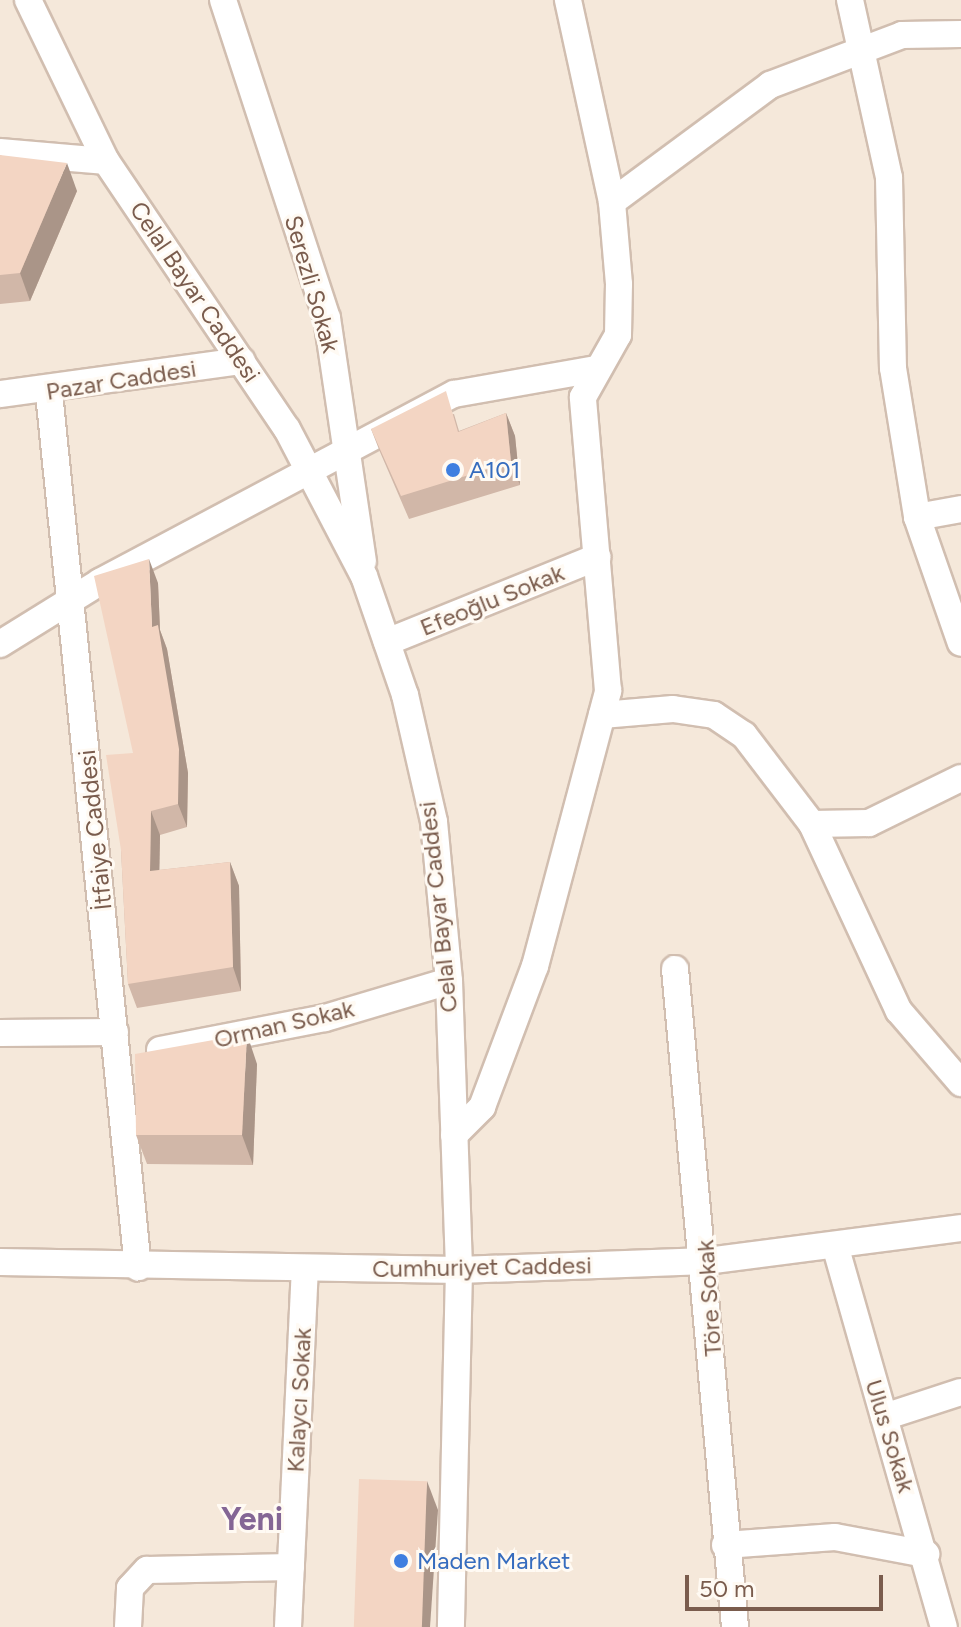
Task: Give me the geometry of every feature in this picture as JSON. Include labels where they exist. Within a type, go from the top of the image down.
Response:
[{"type":"street","name":"Celal Bayar Caddesi","points":[[28,0],[106,161],[242,361],[311,474],[364,576],[387,642],[434,822],[449,981],[459,1270],[451,1627]]},
{"type":"street","name":"Serezli Sokak","points":[[223,0],[327,318],[350,452],[364,576]]},
{"type":"street","points":[[454,1135],[482,1107],[530,980],[602,715],[609,640],[582,443],[583,397],[596,369],[618,335],[612,202],[568,0]]},
{"type":"street","points":[[850,0],[864,49],[889,178],[893,368],[917,517],[961,643]]},
{"type":"street","points":[[612,202],[770,85],[902,35],[961,34]]},
{"type":"street","points":[[0,152],[106,161]]},
{"type":"street","name":"Pazar Caddesi","points":[[0,394],[49,393],[242,361]]},
{"type":"street","points":[[0,644],[73,599],[311,474],[454,394],[596,369]]},
{"type":"street","name":"İtfaiye Caddesi","points":[[49,393],[73,599],[138,1267]]},
{"type":"street","points":[[917,517],[961,509]]},
{"type":"street","name":"Efeoğlu Sokak","points":[[387,642],[597,557]]},
{"type":"street","points":[[602,715],[673,709],[714,715],[744,735],[812,824],[899,1011],[961,1083]]},
{"type":"street","points":[[812,824],[869,823],[961,778]]},
{"type":"street","name":"Töre Sokak","points":[[675,969],[707,1261],[725,1545],[735,1627]]},
{"type":"street","name":"Orman Sokak","points":[[118,1059],[325,1018],[449,981]]},
{"type":"street","points":[[0,1033],[115,1032]]},
{"type":"street","name":"Cumhuriyet Caddesi","points":[[0,1262],[138,1267],[459,1270],[707,1261],[961,1228]]},
{"type":"street","name":"Ulus Sokak","points":[[835,1245],[926,1554],[944,1627]]},
{"type":"street","name":"Kalaycı Sokak","points":[[288,1627],[305,1269]]},
{"type":"street","points":[[884,1417],[961,1392]]},
{"type":"street","points":[[725,1545],[835,1537],[926,1554]]},
{"type":"street","points":[[128,1627],[130,1588],[147,1570],[291,1567]]},
{"type":"shaded area","points":[[0,0],[961,0],[961,1627],[0,1627]]},
{"type":"building","points":[[0,155],[67,163],[20,273],[0,275]]},
{"type":"building","name":"A101","points":[[446,391],[458,432],[506,413],[511,462],[401,496],[371,429]]},
{"type":"building","points":[[149,559],[152,627],[158,625],[179,749],[178,804],[151,811],[150,871],[230,862],[233,967],[128,984],[121,850],[106,755],[133,753],[94,576]]},
{"type":"building","points":[[247,1034],[242,1135],[136,1135],[135,1054]]},
{"type":"building","name":"Maden Market","points":[[359,1479],[427,1481],[422,1627],[354,1627]]},
{"type":"place","name":"A101","points":[[453,470]]},
{"type":"place","name":"Maden Market","points":[[401,1561]]},
{"type":"district","name":"Yeni","points":[[252,1519]]}]
